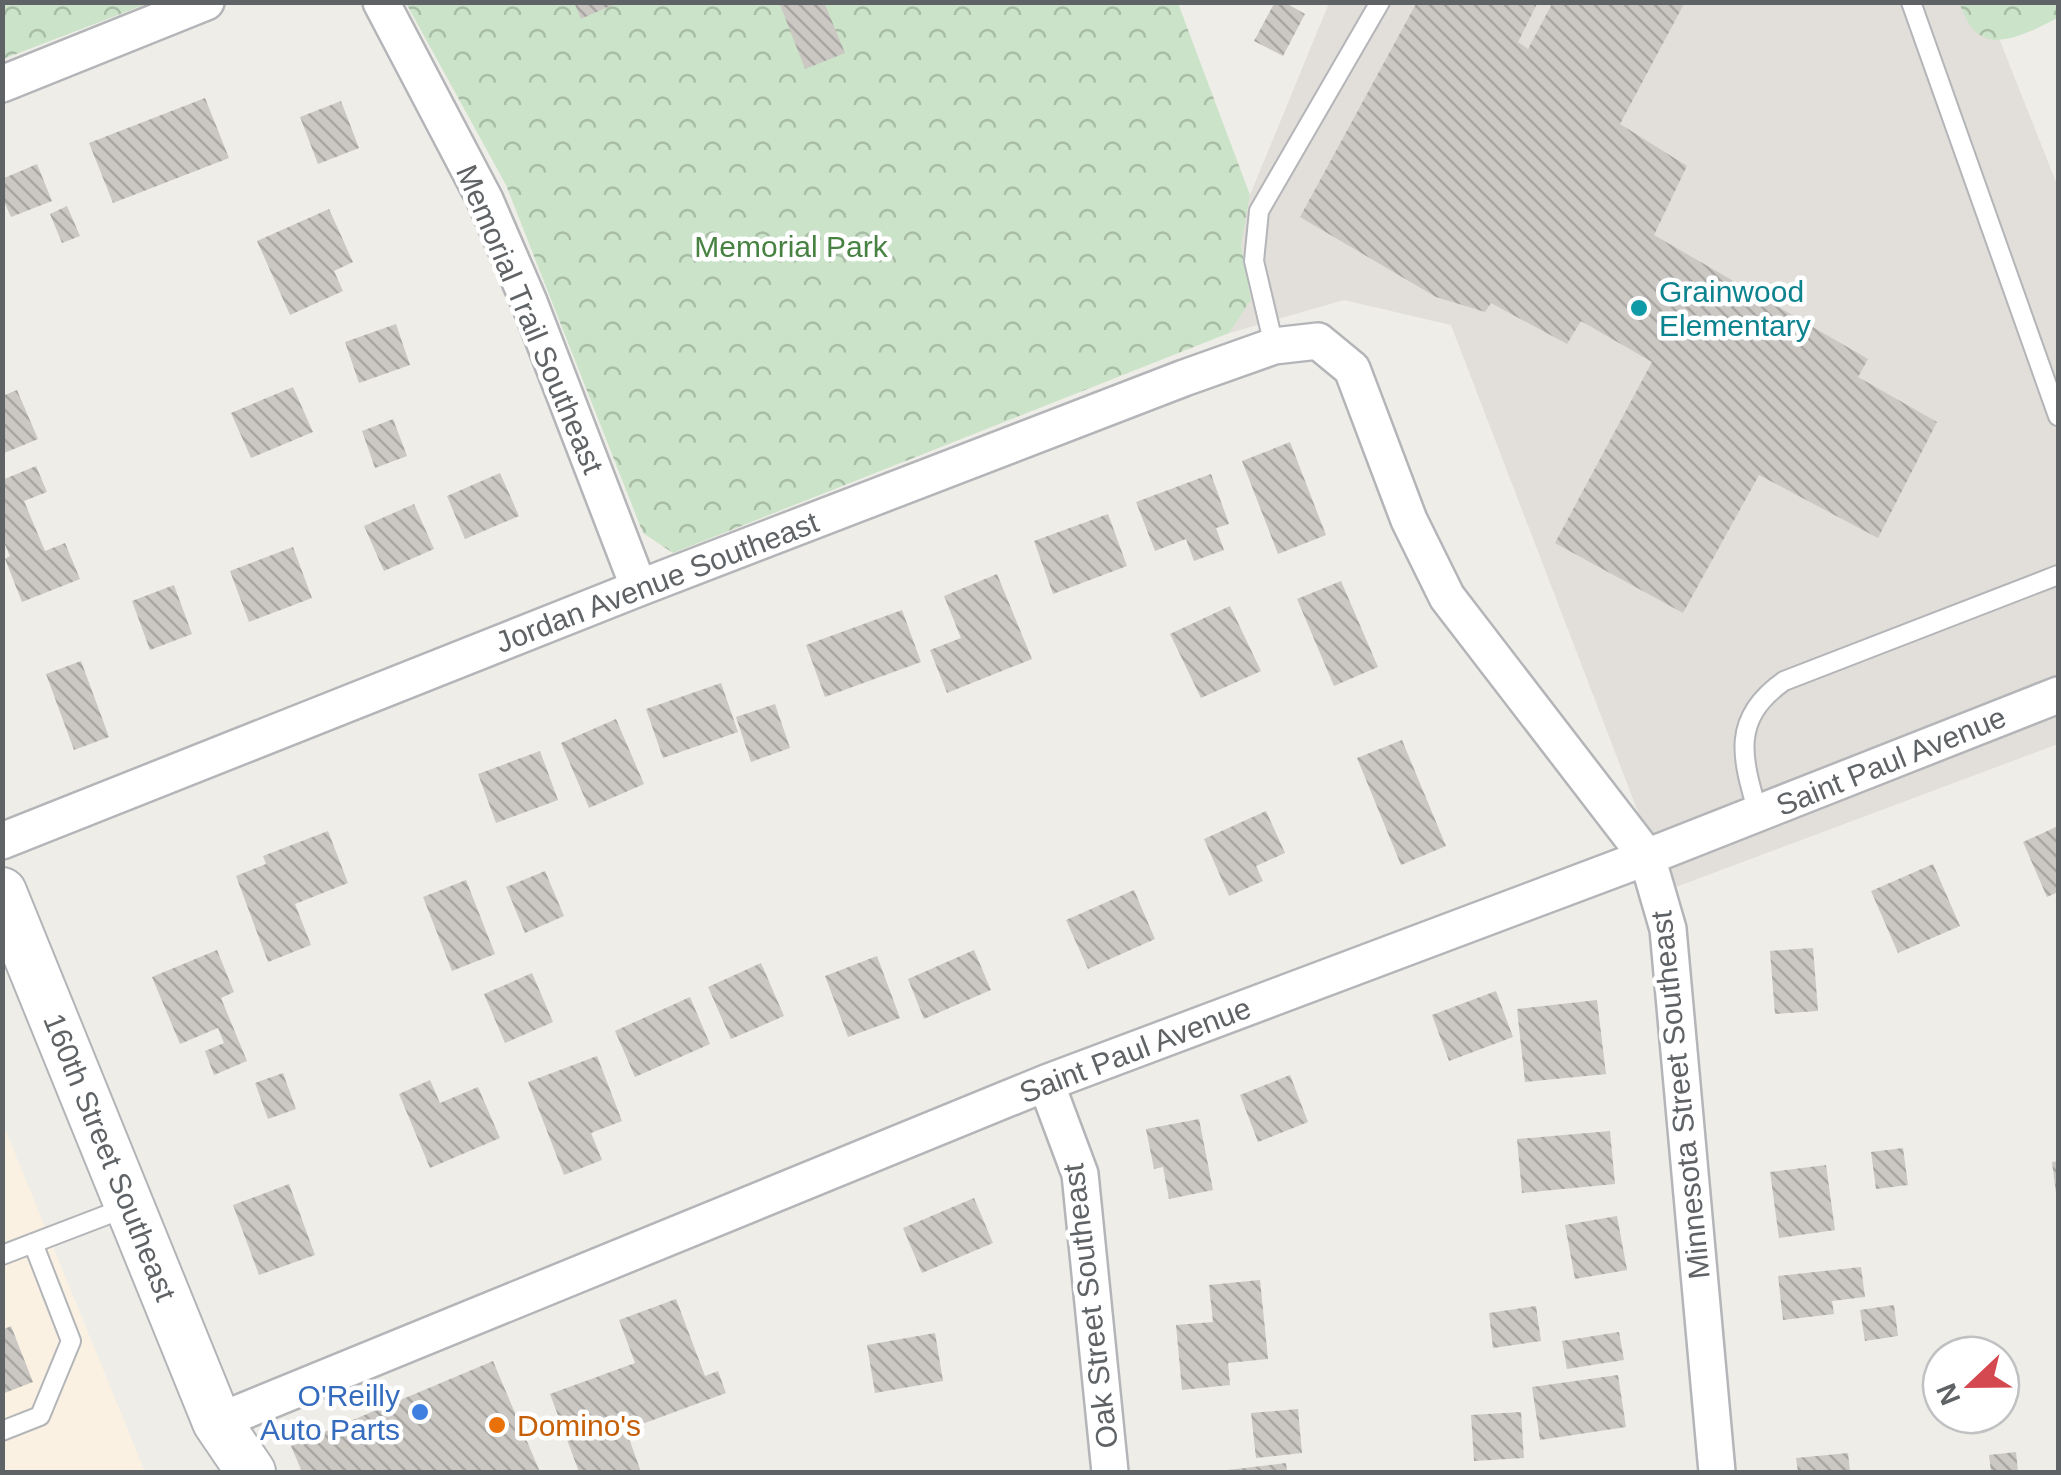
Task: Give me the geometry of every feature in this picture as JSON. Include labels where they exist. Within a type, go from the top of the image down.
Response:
[{"type":"street","points":[[2,84],[206,2]]},
{"type":"street","name":"Memorial Trail Southeast","points":[[382,2],[485,200],[529,302],[640,588]]},
{"type":"street","name":"Jordan Avenue Southeast","points":[[2,841],[640,588],[1274,346],[1318,341]]},
{"type":"street","name":"Minnesota Street Southeast","points":[[1318,341],[1352,370],[1409,520],[1447,598],[1647,858],[1668,929],[1717,1472]]},
{"type":"street","name":"Saint Paul Avenue","points":[[217,1422],[1046,1083],[1647,858],[2058,695]]},
{"type":"street","name":"160th Street Southeast","points":[[2,892],[217,1422],[251,1472]]},
{"type":"street","name":"Oak Street Southeast","points":[[1046,1083],[1080,1174],[1110,1472]]},
{"type":"street","name":"160th Street Southeast","points":[[214,1472],[217,1422]]},
{"type":"lane","points":[[1274,346],[1254,262],[1260,211],[1380,2]]},
{"type":"lane","points":[[1911,2],[2058,416]]},
{"type":"lane","points":[[1758,813],[1743,747],[1750,718],[1768,692],[1784,681],[2058,575]]},
{"type":"lane","points":[[2,1256],[130,1206]]},
{"type":"lane","points":[[2,1430],[40,1416],[71,1341],[33,1243]]},
{"type":"shaded area","points":[[1329,3],[1985,3],[2058,187],[2058,744],[1668,890],[1451,325],[1344,300],[1229,333],[1251,300],[1241,245],[1250,195]]},
{"type":"shaded area","points":[[3,1124],[145,1472],[3,1472]]},
{"type":"green space","points":[[3,2],[149,2],[149,3],[3,59]]},
{"type":"green space","name":"Memorial Park","points":[[406,3],[1178,3],[1250,195],[1241,245],[1251,300],[1229,333],[673,553],[643,533],[506,185]]},
{"type":"green space","points":[[1959,3],[2058,3],[2058,18],[2028,32],[1994,40],[1972,28]]},
{"type":"building","points":[[574,2],[619,2],[581,19]]},
{"type":"building","points":[[779,2],[824,2],[845,53],[805,69]]},
{"type":"building","points":[[1275,2],[1284,2],[1305,14],[1283,56],[1254,41]]},
{"type":"building","name":"Grainwood Elementary","points":[[1417,2],[1538,2],[1518,42],[1528,49],[1553,2],[1685,2],[1620,124],[1687,166],[1654,235],[1868,359],[1858,377],[1937,422],[1878,538],[1759,475],[1683,613],[1555,543],[1652,362],[1581,321],[1567,344],[1491,303],[1485,312],[1436,297],[1300,217]]},
{"type":"building","points":[[205,98],[229,158],[113,203],[89,143]]},
{"type":"building","points":[[341,101],[359,148],[318,164],[300,117]]},
{"type":"building","points":[[37,164],[52,201],[11,217],[2,197],[2,179]]},
{"type":"building","points":[[67,206],[80,236],[62,243],[50,214]]},
{"type":"building","points":[[329,209],[353,262],[334,271],[343,291],[290,315],[257,241]]},
{"type":"building","points":[[396,324],[410,365],[359,383],[345,342]]},
{"type":"building","points":[[293,387],[313,432],[251,458],[231,413]]},
{"type":"building","points":[[17,390],[38,439],[2,454],[2,396]]},
{"type":"building","points":[[393,419],[407,456],[375,468],[362,431]]},
{"type":"building","points":[[1290,442],[1326,535],[1278,554],[1242,461]]},
{"type":"building","points":[[36,466],[47,492],[24,501],[45,551],[65,543],[80,579],[22,602],[5,559],[10,556],[2,538],[2,480]]},
{"type":"building","points":[[500,473],[519,516],[465,539],[447,496]]},
{"type":"building","points":[[1211,474],[1229,524],[1216,528],[1224,550],[1194,561],[1186,539],[1155,551],[1136,502]]},
{"type":"building","points":[[414,504],[434,549],[384,571],[364,526]]},
{"type":"building","points":[[1108,514],[1127,566],[1053,594],[1034,541]]},
{"type":"building","points":[[293,547],[312,598],[249,622],[230,571]]},
{"type":"building","points":[[997,574],[1032,659],[947,693],[930,650],[961,638],[944,596]]},
{"type":"building","points":[[1341,581],[1378,667],[1334,686],[1297,599]]},
{"type":"building","points":[[174,585],[192,634],[150,650],[132,601]]},
{"type":"building","points":[[1230,606],[1261,671],[1201,698],[1170,634]]},
{"type":"building","points":[[902,610],[921,662],[825,697],[806,645]]},
{"type":"building","points":[[81,661],[109,737],[74,750],[46,674]]},
{"type":"building","points":[[721,683],[738,732],[663,758],[646,709]]},
{"type":"building","points":[[775,704],[790,748],[751,762],[736,717]]},
{"type":"building","points":[[616,719],[644,784],[589,808],[561,743]]},
{"type":"building","points":[[1402,740],[1446,846],[1401,865],[1357,758]]},
{"type":"building","points":[[540,751],[558,800],[496,823],[478,774]]},
{"type":"building","points":[[1266,811],[1285,853],[1256,866],[1263,881],[1229,896],[1204,839]]},
{"type":"building","points":[[2058,826],[2058,892],[2047,897],[2023,842]]},
{"type":"building","points":[[328,831],[348,883],[295,904],[311,945],[268,962],[236,876],[266,864],[263,856]]},
{"type":"building","points":[[1933,864],[1960,926],[1898,953],[1871,891]]},
{"type":"building","points":[[545,871],[564,916],[525,933],[506,887]]},
{"type":"building","points":[[466,880],[495,954],[452,971],[423,897]]},
{"type":"building","points":[[1134,890],[1155,939],[1088,969],[1066,920]]},
{"type":"building","points":[[1813,948],[1818,1011],[1775,1014],[1770,951]]},
{"type":"building","points":[[217,950],[234,992],[221,998],[247,1061],[214,1075],[205,1051],[224,1043],[218,1028],[180,1044],[152,977]]},
{"type":"building","points":[[974,950],[991,990],[924,1019],[908,979]]},
{"type":"building","points":[[877,956],[900,1018],[848,1037],[825,976]]},
{"type":"building","points":[[761,963],[784,1016],[731,1039],[708,987]]},
{"type":"building","points":[[532,973],[553,1022],[505,1043],[484,994]]},
{"type":"building","points":[[1496,991],[1513,1037],[1449,1061],[1432,1015]]},
{"type":"building","points":[[690,997],[710,1044],[635,1077],[615,1031]]},
{"type":"building","points":[[1597,1000],[1606,1074],[1525,1082],[1517,1009]]},
{"type":"building","points":[[597,1056],[622,1121],[591,1133],[602,1160],[564,1175],[528,1082]]},
{"type":"building","points":[[283,1073],[296,1109],[268,1119],[255,1083]]},
{"type":"building","points":[[1290,1075],[1308,1122],[1258,1142],[1240,1095]]},
{"type":"building","points":[[430,1080],[440,1103],[478,1087],[500,1138],[430,1168],[399,1094]]},
{"type":"building","points":[[1199,1119],[1213,1190],[1169,1199],[1163,1167],[1154,1169],[1146,1129]]},
{"type":"building","points":[[1610,1131],[1615,1184],[1522,1193],[1517,1139]]},
{"type":"building","points":[[1903,1148],[1908,1185],[1876,1189],[1871,1152]]},
{"type":"building","points":[[2058,1161],[2058,1193],[2056,1193],[2052,1162]]},
{"type":"building","points":[[1826,1165],[1835,1230],[1779,1238],[1770,1172]]},
{"type":"building","points":[[289,1184],[315,1255],[259,1275],[233,1205]]},
{"type":"building","points":[[974,1198],[993,1243],[922,1273],[903,1228]]},
{"type":"building","points":[[1617,1216],[1627,1270],[1575,1279],[1565,1225]]},
{"type":"building","points":[[1861,1267],[1865,1297],[1832,1301],[1834,1314],[1783,1320],[1778,1276]]},
{"type":"building","points":[[1260,1280],[1268,1359],[1228,1363],[1230,1385],[1182,1390],[1176,1325],[1213,1322],[1209,1285]]},
{"type":"building","points":[[676,1299],[705,1376],[718,1371],[726,1393],[626,1430],[641,1472],[579,1472],[550,1394],[635,1363],[619,1320]]},
{"type":"building","points":[[1894,1305],[1898,1336],[1865,1341],[1860,1310]]},
{"type":"building","points":[[1536,1306],[1541,1341],[1493,1348],[1489,1313]]},
{"type":"building","points":[[11,1326],[33,1382],[2,1394],[2,1330]]},
{"type":"building","points":[[1619,1332],[1624,1360],[1567,1369],[1562,1341]]},
{"type":"building","points":[[935,1333],[943,1381],[875,1393],[867,1345]]},
{"type":"building","name":"O'Reilly Auto Parts","points":[[493,1361],[540,1472],[302,1472],[291,1446]]},
{"type":"building","points":[[1618,1375],[1626,1427],[1540,1440],[1532,1387]]},
{"type":"building","points":[[1298,1409],[1302,1453],[1256,1458],[1251,1413]]},
{"type":"building","points":[[1521,1412],[1524,1458],[1474,1461],[1471,1415]]},
{"type":"building","points":[[2016,1452],[2018,1472],[1991,1472],[1989,1455]]},
{"type":"building","points":[[1848,1453],[1850,1472],[1798,1472],[1796,1458]]},
{"type":"building","points":[[1286,1463],[1287,1472],[1228,1472],[1228,1470]]},
{"type":"place","name":"Grainwood Elementary","points":[[1639,308]]},
{"type":"place","name":"O'Reilly Auto Parts","points":[[420,1412]]},
{"type":"place","name":"Domino's","points":[[497,1425]]}]
